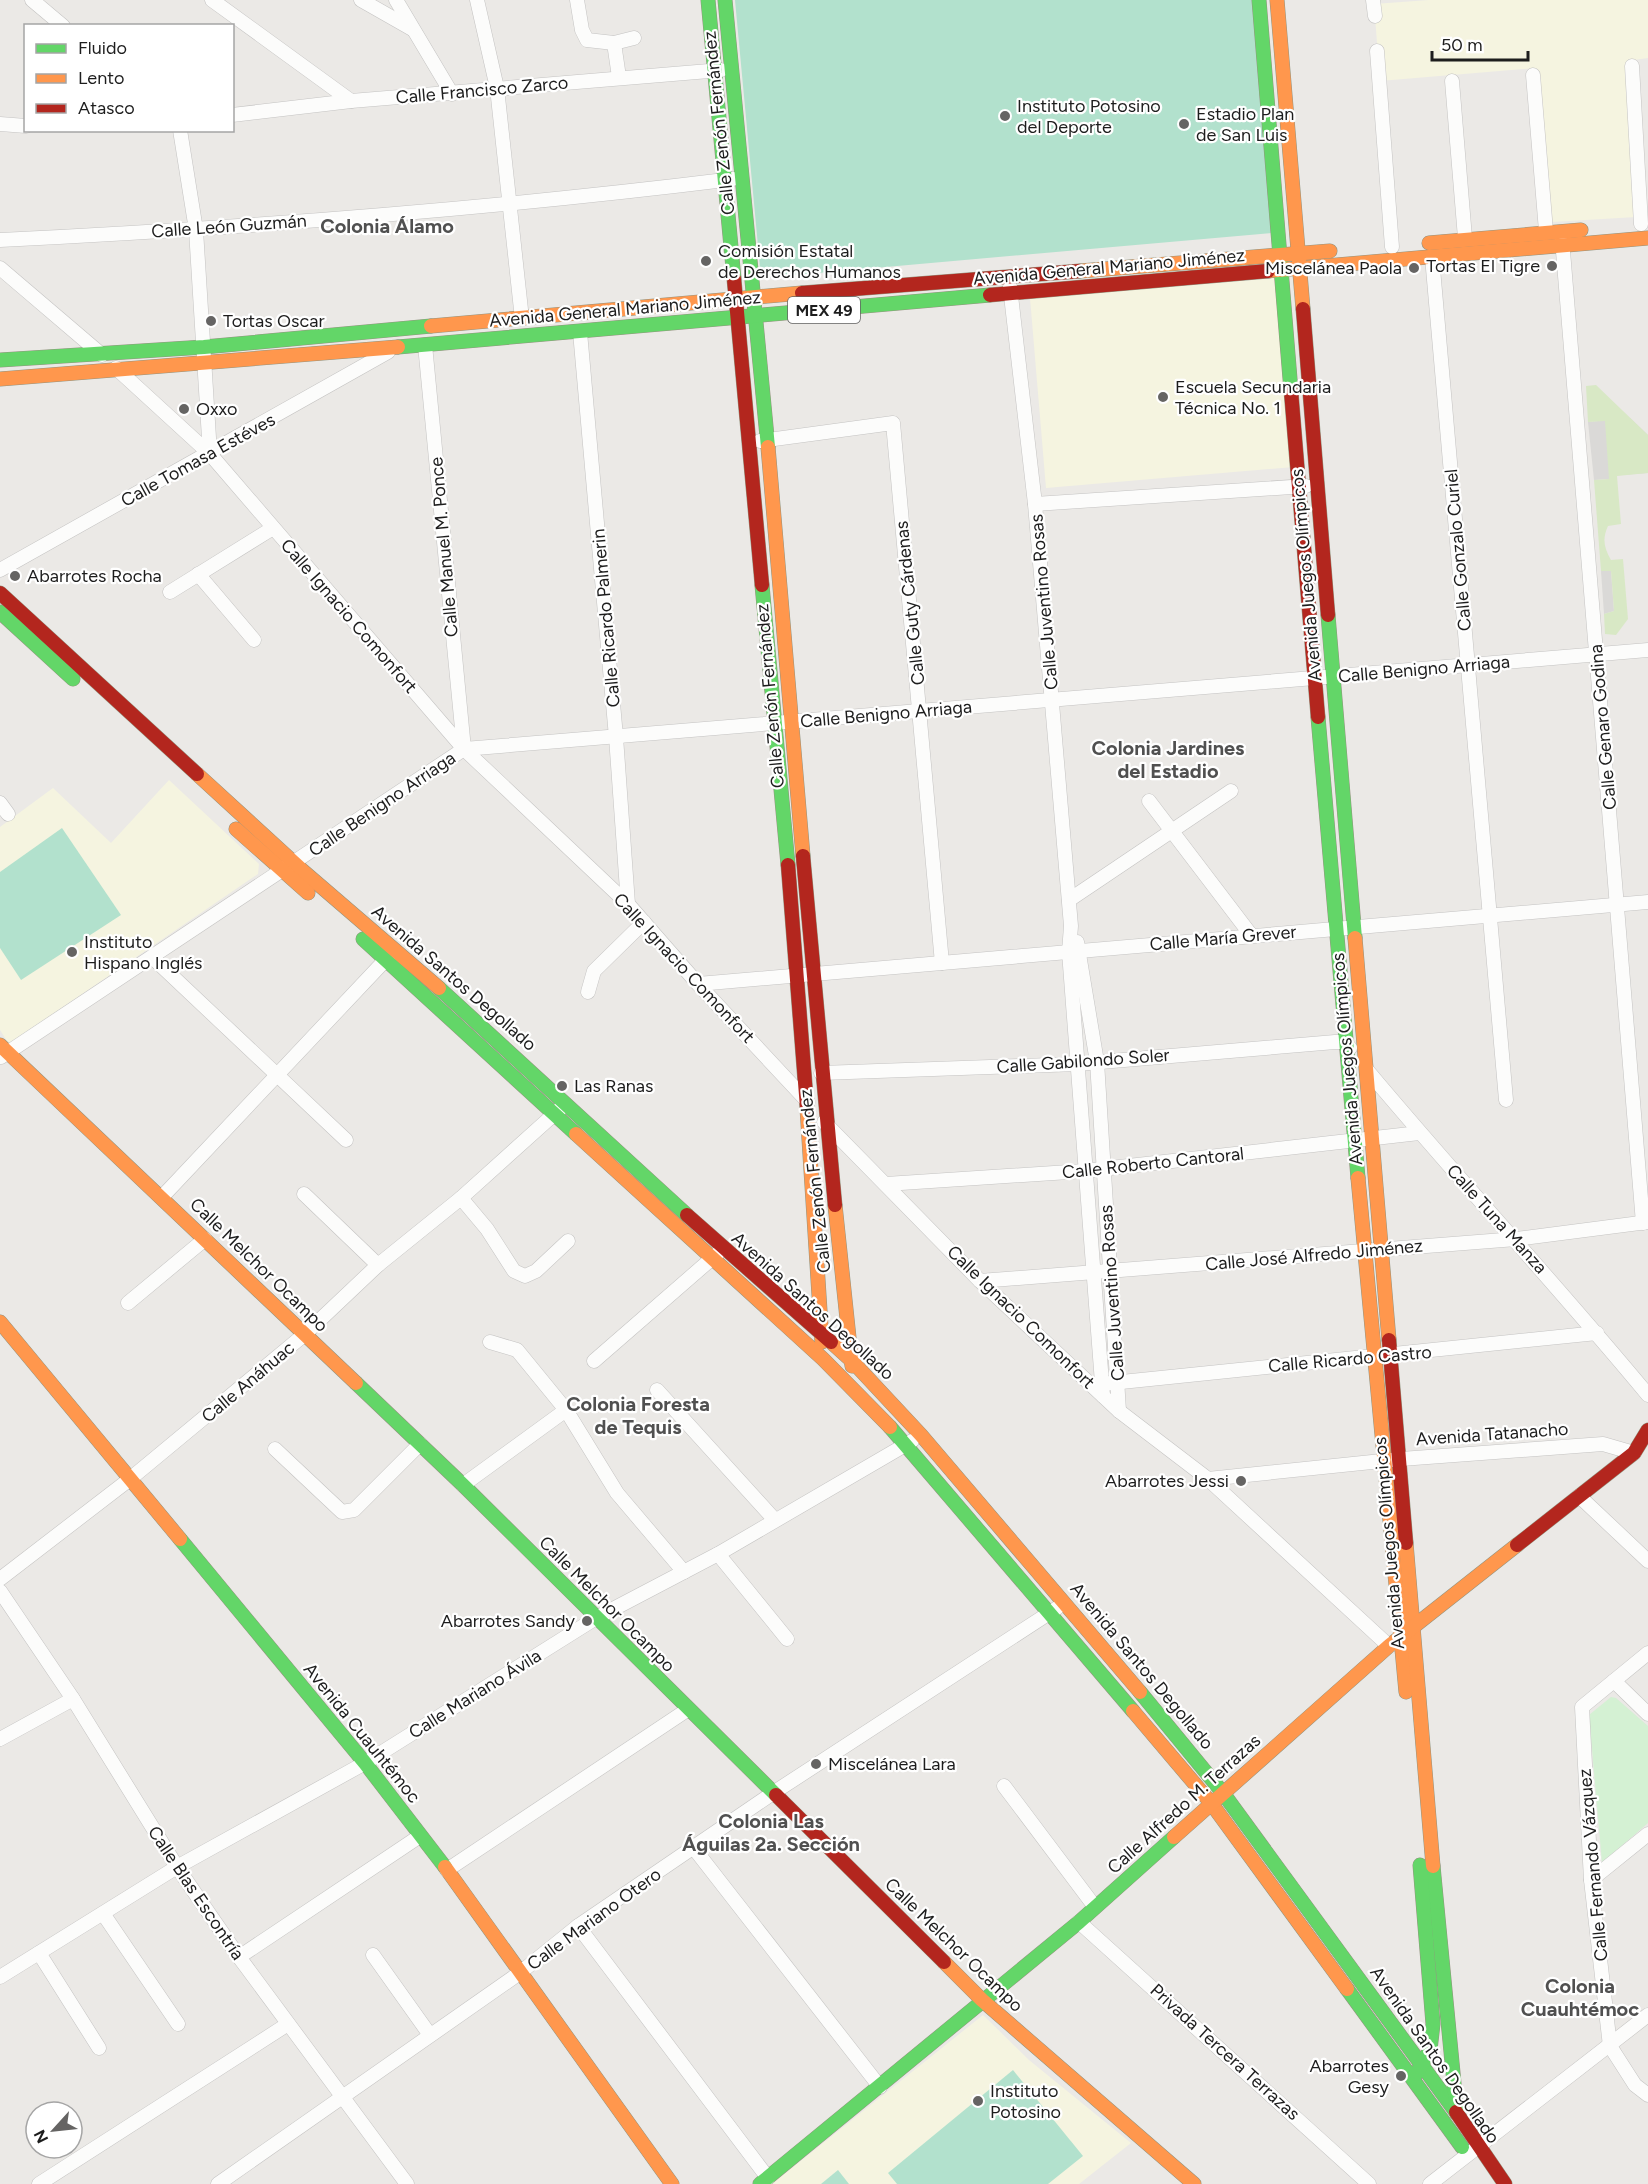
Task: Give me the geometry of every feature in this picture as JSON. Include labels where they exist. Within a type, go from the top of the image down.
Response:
[{"type":"street","points":[[32,0],[61,24]]},
{"type":"street","points":[[212,0],[351,101]]},
{"type":"street","points":[[361,0],[414,30]]},
{"type":"street","points":[[396,0],[452,94]]},
{"type":"street","points":[[477,0],[496,88],[511,204],[522,319]]},
{"type":"street","points":[[577,0],[582,30],[587,40],[614,43],[634,39]]},
{"type":"street","name":"Calle Zenón Fernández","points":[[708,0],[798,975],[804,1097],[823,1359]]},
{"type":"street","name":"Calle Zenón Fernández","points":[[725,0],[755,297],[789,722],[821,1073],[854,1389]]},
{"type":"street","name":"Avenida Juegos Olímpicos","points":[[1259,0],[1335,928],[1382,1461],[1401,1636],[1433,2024],[1430,2050],[1423,2065],[1413,2077]]},
{"type":"street","name":"Avenida Juegos Olímpicos","points":[[1276,0],[1457,2115]]},
{"type":"street","points":[[1373,0],[1375,16]]},
{"type":"street","points":[[614,43],[618,77]]},
{"type":"street","points":[[1377,51],[1392,247]]},
{"type":"street","points":[[1632,66],[1640,224]]},
{"type":"street","name":"Calle Francisco Zarco","points":[[234,114],[351,101],[732,69]]},
{"type":"street","points":[[1533,75],[1546,231]]},
{"type":"street","points":[[1452,81],[1466,238]]},
{"type":"street","points":[[0,124],[24,126]]},
{"type":"street","points":[[180,132],[196,230],[210,454]]},
{"type":"street","name":"Calle León Guzmán","points":[[0,240],[196,230],[511,204],[743,178]]},
{"type":"street","name":"Avenida General Mariano Jiménez","points":[[0,360],[204,346],[755,297],[1392,247],[1466,238],[1607,227]]},
{"type":"street","name":"Calle Genaro Godina","points":[[1561,231],[1617,905],[1646,1222]]},
{"type":"street","name":"Avenida General Mariano Jiménez","points":[[0,379],[395,348],[1648,238]]},
{"type":"street","name":"Calle Gonzalo Curiel","points":[[1432,257],[1506,1100]]},
{"type":"street","name":"Calle Ignacio Comonfort","points":[[0,268],[99,353],[210,454],[464,749],[628,904],[826,1124],[980,1281],[1103,1390],[1119,1411],[1208,1479],[1389,1646]]},
{"type":"street","name":"Calle Juventino Rosas","points":[[1009,278],[1035,504],[1071,926],[1097,1062],[1119,1411]]},
{"type":"street","name":"Calle Ricardo Palmerin","points":[[580,332],[616,737],[628,904]]},
{"type":"street","name":"Calle Manuel M. Ponce","points":[[425,345],[464,749]]},
{"type":"street","name":"Calle Tomasa Estéves","points":[[0,570],[395,348]]},
{"type":"street","name":"Calle Guty Cárdenas","points":[[767,439],[893,423],[921,711],[942,963]]},
{"type":"street","points":[[749,443],[767,439]]},
{"type":"street","points":[[1035,504],[1317,485]]},
{"type":"street","points":[[170,592],[273,528]]},
{"type":"street","points":[[198,574],[254,640]]},
{"type":"street","name":"Avenida Santos Degollado","points":[[0,593],[288,867]]},
{"type":"street","name":"Avenida Santos Degollado","points":[[0,612],[288,867],[566,1102],[908,1444],[1211,1803],[1413,2077],[1472,2150],[1505,2184]]},
{"type":"street","name":"Calle Benigno Arriaga","points":[[2,1052],[153,958],[464,749],[1648,650]]},
{"type":"street","points":[[1069,900],[1232,791]]},
{"type":"street","points":[[1149,801],[1251,935]]},
{"type":"street","name":"Calle María Grever","points":[[698,984],[1648,902]]},
{"type":"street","points":[[588,992],[594,971],[644,922]]},
{"type":"street","name":"Calle Juventino Rosas","points":[[1074,951],[1077,1064],[1084,1172],[1095,1273],[1103,1390]]},
{"type":"street","points":[[162,1197],[391,954]]},
{"type":"street","name":"Avenida Santos Degollado","points":[[391,954],[554,1114],[718,1253],[852,1361],[921,1435],[1064,1600],[1223,1793],[1423,2065],[1457,2115],[1488,2184]]},
{"type":"street","points":[[153,958],[346,1140]]},
{"type":"street","name":"Calle Tuna Manza","points":[[1345,1042],[1419,1133],[1516,1239],[1648,1395]]},
{"type":"street","name":"Calle Gabilondo Soler","points":[[821,1073],[1077,1064],[1345,1042]]},
{"type":"street","name":"Calle Melchor Ocampo","points":[[2,1052],[162,1197],[463,1485],[687,1710],[982,2000],[1194,2184]]},
{"type":"street","name":"Calle Anáhuac","points":[[0,1579],[130,1479],[305,1334],[378,1265],[461,1197],[566,1102]]},
{"type":"street","name":"Calle Roberto Cantoral","points":[[886,1184],[1084,1172],[1419,1133]]},
{"type":"street","points":[[304,1194],[378,1265]]},
{"type":"street","points":[[461,1197],[487,1229],[514,1271],[525,1276],[536,1271],[568,1241]]},
{"type":"street","name":"Calle José Alfredo Jiménez","points":[[980,1281],[1516,1239],[1646,1222]]},
{"type":"street","points":[[128,1303],[205,1239]]},
{"type":"street","points":[[594,1360],[718,1253]]},
{"type":"street","name":"Avenida Cuauhtémoc","points":[[0,1322],[365,1763],[447,1870],[672,2184]]},
{"type":"street","name":"Calle Ricardo Castro","points":[[1103,1390],[1118,1380],[1392,1356],[1597,1333]]},
{"type":"street","points":[[490,1342],[517,1350],[566,1410],[617,1493],[684,1572]]},
{"type":"street","points":[[657,1390],[774,1519]]},
{"type":"street","points":[[463,1485],[566,1410]]},
{"type":"street","points":[[1634,1454],[1648,1430]]},
{"type":"street","name":"Calle Mariano Ávila","points":[[0,1977],[104,1915],[177,1867],[365,1763],[596,1618],[718,1554],[774,1519],[921,1435]]},
{"type":"street","points":[[275,1449],[342,1512],[354,1510],[420,1444]]},
{"type":"street","name":"Avenida Tatanacho","points":[[1208,1479],[1401,1459],[1603,1444],[1648,1458]]},
{"type":"street","name":"Calle Alfredo M. Terrazas","points":[[764,2181],[1079,1922],[1389,1646],[1634,1454]]},
{"type":"street","points":[[1579,1496],[1648,1561]]},
{"type":"street","points":[[718,1554],[787,1639]]},
{"type":"street","name":"Calle Blas Escontría","points":[[0,1591],[73,1699],[177,1867],[239,1957],[407,2184]]},
{"type":"street","name":"Calle Mariano Otero","points":[[218,2184],[342,2095],[521,1972],[578,1926],[773,1793],[1051,1613],[1064,1600]]},
{"type":"street","name":"Calle Fernando Vázquez","points":[[1648,1653],[1582,1707],[1591,1880],[1610,2046],[1635,2085],[1648,2095]]},
{"type":"street","points":[[1614,1681],[1648,1714]]},
{"type":"street","points":[[0,1739],[73,1699]]},
{"type":"street","points":[[447,1870],[687,1710]]},
{"type":"street","points":[[1004,1786],[1095,1907]]},
{"type":"street","points":[[1591,1880],[1648,1834]]},
{"type":"street","points":[[239,1957],[420,1836]]},
{"type":"street","points":[[693,1847],[880,2087]]},
{"type":"street","points":[[104,1915],[178,2024]]},
{"type":"street","name":"Privada Tercera Terrazas","points":[[1079,1922],[1369,2184]]},
{"type":"street","points":[[578,1926],[764,2181]]},
{"type":"street","points":[[39,1953],[99,2048]]},
{"type":"street","points":[[373,1955],[430,2035]]},
{"type":"street","points":[[1430,2184],[1648,2015]]},
{"type":"street","points":[[39,2184],[288,2024]]},
{"type":"shaded area","points":[[1429,0],[1648,0],[1648,58],[1627,61],[1636,217],[1552,222],[1536,68],[1380,81],[1374,4]]},
{"type":"shaded area","name":"Escuela Secundaria Técnica No. 1","points":[[1277,278],[1294,467],[1046,488],[1030,298]]},
{"type":"shaded area","points":[[1630,418],[1648,435],[1648,473],[1609,476],[1609,479],[1594,480],[1588,422]]},
{"type":"shaded area","points":[[1601,571],[1611,571],[1614,611],[1604,614]]},
{"type":"shaded area","name":"Instituto Hispano Inglés","points":[[169,780],[259,864],[258,874],[9,1044],[0,1030],[0,827],[53,788],[111,843]]},
{"type":"shaded area","name":"Instituto Potosino","points":[[983,2015],[1029,2060],[1131,2143],[1079,2184],[772,2184]]},
{"type":"green space","name":"Instituto Potosino del Deporte","points":[[735,0],[1255,0],[1272,233],[761,278]]},
{"type":"green space","points":[[1596,385],[1648,435],[1648,473],[1617,476],[1621,524],[1608,526],[1604,539],[1611,560],[1623,559],[1628,619],[1616,635],[1605,634],[1604,614],[1614,611],[1611,571],[1601,571],[1594,480],[1609,479],[1605,421],[1588,422],[1586,386]]},
{"type":"green space","points":[[62,828],[121,915],[21,980],[0,948],[0,872]]},
{"type":"green space","points":[[1611,1697],[1616,1698],[1648,1726],[1648,1823],[1602,1863],[1589,1715]]},
{"type":"green space","points":[[1013,2070],[1083,2156],[1048,2184],[897,2184],[888,2173]]},
{"type":"green space","points":[[838,2170],[849,2184],[821,2184]]},
{"type":"traffic: fast","points":[[708,0],[734,279]]},
{"type":"traffic: fast","points":[[725,0],[768,447]]},
{"type":"traffic: fast","points":[[1259,0],[1291,391]]},
{"type":"traffic: fast","points":[[398,347],[990,295]]},
{"type":"traffic: fast","points":[[0,360],[204,347],[431,326]]},
{"type":"traffic: fast","points":[[762,585],[788,865]]},
{"type":"traffic: fast","points":[[0,612],[73,679]]},
{"type":"traffic: fast","points":[[1328,615],[1355,938]]},
{"type":"traffic: fast","points":[[1318,717],[1358,1178]]},
{"type":"traffic: fast","points":[[363,939],[576,1134]]},
{"type":"traffic: fast","points":[[439,988],[687,1215]]},
{"type":"traffic: fast","points":[[356,1383],[463,1485],[776,1795]]},
{"type":"traffic: fast","points":[[890,1427],[1133,1711]]},
{"type":"traffic: fast","points":[[180,1539],[365,1763],[445,1867]]},
{"type":"traffic: fast","points":[[1140,1692],[1223,1793],[1456,2112]]},
{"type":"traffic: fast","points":[[760,2184],[1079,1922],[1174,1837]]},
{"type":"traffic: fast","points":[[1416,2074],[1430,2050],[1433,2024],[1420,1865]]},
{"type":"traffic: fast","points":[[1433,1866],[1457,2114]]},
{"type":"traffic: fast","points":[[1347,1989],[1462,2147]]},
{"type":"traffic: slow","points":[[1277,0],[1303,309]]},
{"type":"traffic: slow","points":[[1429,243],[1581,230]]},
{"type":"traffic: slow","points":[[1268,271],[1648,238]]},
{"type":"traffic: slow","points":[[1080,271],[1330,251]]},
{"type":"traffic: slow","points":[[431,326],[802,293]]},
{"type":"traffic: slow","points":[[0,379],[398,347]]},
{"type":"traffic: slow","points":[[768,447],[803,856]]},
{"type":"traffic: slow","points":[[197,774],[303,871],[439,988]]},
{"type":"traffic: slow","points":[[236,829],[308,893]]},
{"type":"traffic: slow","points":[[1355,938],[1389,1340]]},
{"type":"traffic: slow","points":[[0,1045],[356,1383]]},
{"type":"traffic: slow","points":[[807,1108],[822,1342]]},
{"type":"traffic: slow","points":[[576,1134],[823,1359],[890,1427]]},
{"type":"traffic: slow","points":[[1358,1178],[1406,1692]]},
{"type":"traffic: slow","points":[[835,1205],[852,1366]]},
{"type":"traffic: slow","points":[[0,1322],[180,1539]]},
{"type":"traffic: slow","points":[[831,1342],[852,1361],[921,1435],[1140,1692]]},
{"type":"traffic: slow","points":[[1406,1543],[1433,1866]]},
{"type":"traffic: slow","points":[[1174,1837],[1389,1646],[1517,1545]]},
{"type":"traffic: slow","points":[[1133,1711],[1211,1803],[1347,1989]]},
{"type":"traffic: slow","points":[[445,1867],[672,2184]]},
{"type":"traffic: slow","points":[[944,1962],[982,2000],[1194,2184]]},
{"type":"traffic: jam","points":[[802,293],[1080,271]]},
{"type":"traffic: jam","points":[[990,295],[1268,271]]},
{"type":"traffic: jam","points":[[734,279],[762,585]]},
{"type":"traffic: jam","points":[[1303,309],[1328,615]]},
{"type":"traffic: jam","points":[[1291,391],[1318,717]]},
{"type":"traffic: jam","points":[[0,593],[197,774]]},
{"type":"traffic: jam","points":[[803,856],[835,1205]]},
{"type":"traffic: jam","points":[[788,865],[807,1108]]},
{"type":"traffic: jam","points":[[687,1215],[831,1342]]},
{"type":"traffic: jam","points":[[1389,1340],[1406,1543]]},
{"type":"traffic: jam","points":[[1517,1545],[1634,1453],[1648,1430]]},
{"type":"traffic: jam","points":[[776,1795],[944,1962]]},
{"type":"traffic: jam","points":[[1456,2112],[1505,2184]]},
{"type":"place","name":"Instituto Potosino del Deporte","points":[[1005,116]]},
{"type":"place","name":"Estadio Plan de San Luis","points":[[1184,124]]},
{"type":"place","name":"Comisión Estatal de Derechos Humanos","points":[[706,261]]},
{"type":"place","name":"Tortas El Tigre","points":[[1552,266]]},
{"type":"place","name":"Miscelánea Paola","points":[[1414,268]]},
{"type":"place","name":"Tortas Oscar","points":[[211,321]]},
{"type":"place","name":"Escuela Secundaria Técnica No. 1","points":[[1163,397]]},
{"type":"place","name":"Oxxo","points":[[184,409]]},
{"type":"place","name":"Abarrotes Rocha","points":[[15,576]]},
{"type":"place","name":"Instituto Hispano Inglés","points":[[72,952]]},
{"type":"place","name":"Las Ranas","points":[[562,1086]]},
{"type":"place","name":"Abarrotes Jessi","points":[[1241,1481]]},
{"type":"place","name":"Abarrotes Sandy","points":[[587,1621]]},
{"type":"place","name":"Miscelánea Lara","points":[[816,1764]]},
{"type":"place","name":"Abarrotes Gesy","points":[[1401,2076]]},
{"type":"place","name":"Instituto Potosino","points":[[978,2101]]},
{"type":"district","name":"Colonia Álamo","points":[[387,226]]},
{"type":"district","name":"Colonia Jardines del Estadio","points":[[1168,760]]},
{"type":"district","name":"Colonia Foresta de Tequis","points":[[638,1416]]},
{"type":"district","name":"Colonia Las Águilas 2a. Sección","points":[[771,1832]]},
{"type":"district","name":"Colonia Cuauhtémoc","points":[[1580,1998]]}]
